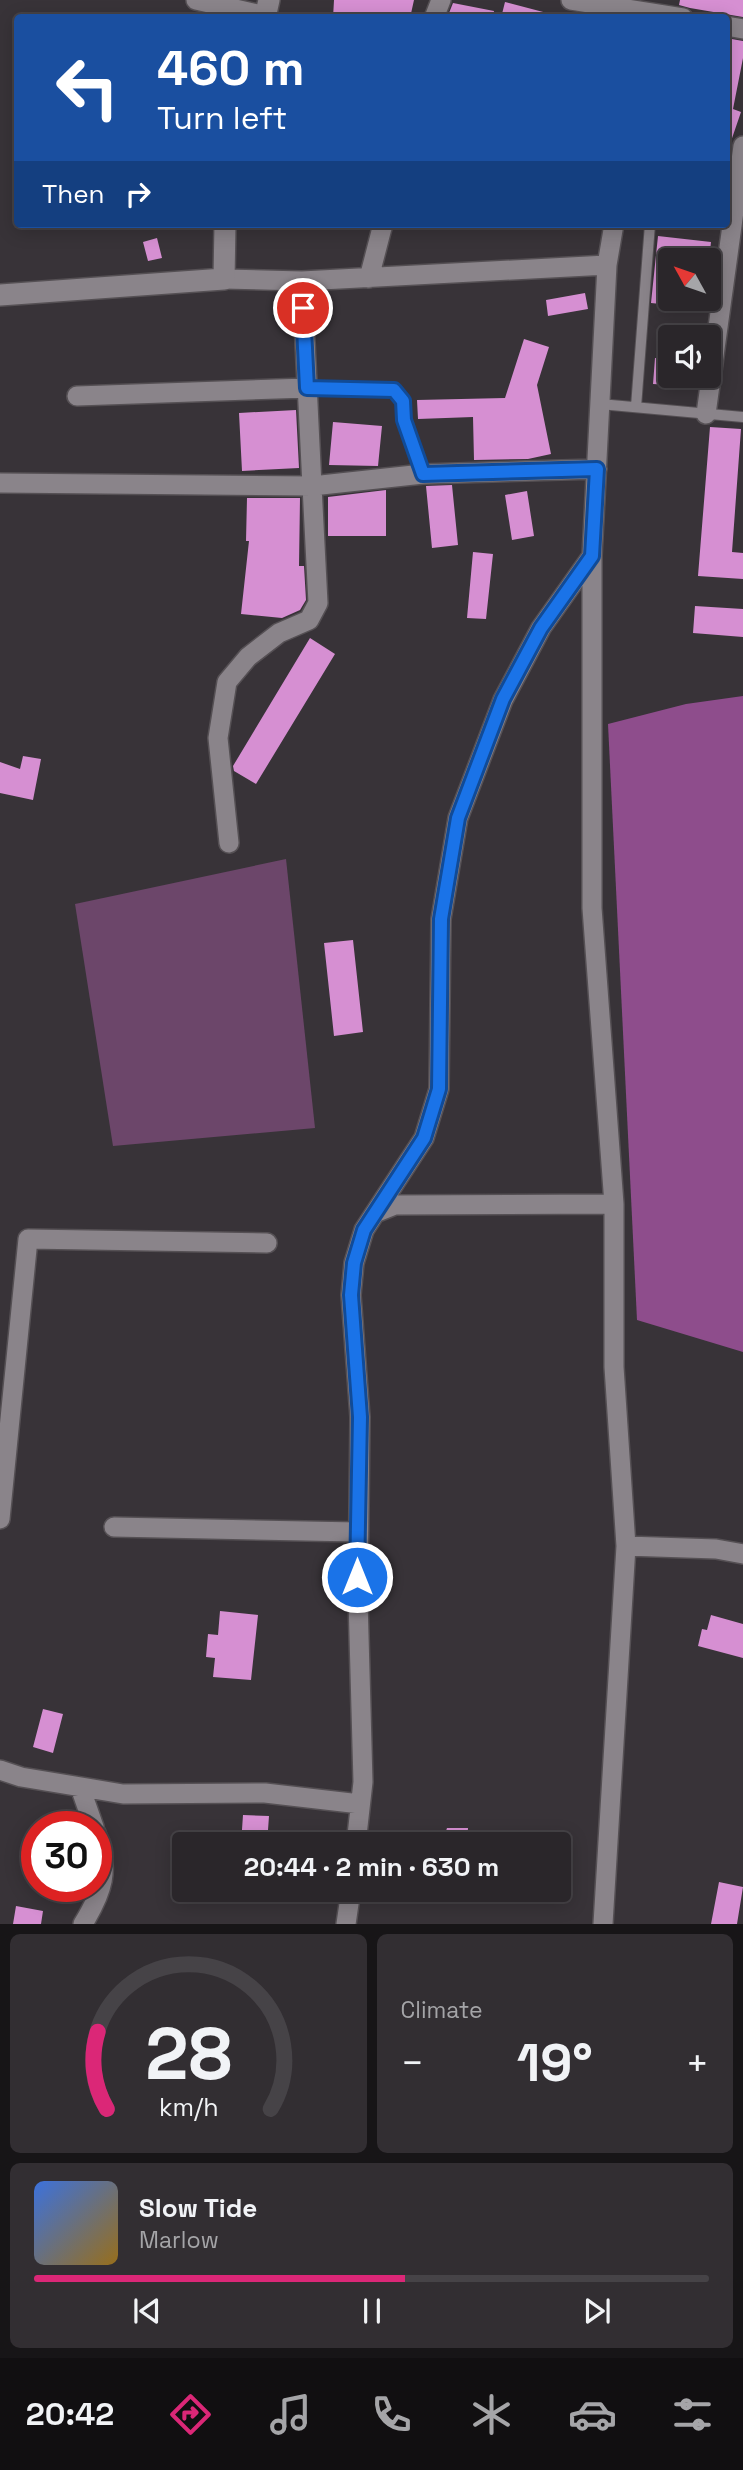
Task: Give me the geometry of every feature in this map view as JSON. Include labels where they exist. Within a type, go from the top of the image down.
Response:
[{"type":"street","points":[[196,0],[267,11]]},
{"type":"street","points":[[571,0],[666,14]]},
{"type":"street","points":[[730,210],[738,157]]},
{"type":"street","points":[[224,279],[225,228]]},
{"type":"street","points":[[369,278],[382,228]]},
{"type":"street","points":[[603,1924],[626,1546],[614,1367],[614,1204],[592,908],[592,556],[607,265],[613,228]]},
{"type":"street","points":[[706,414],[728,228]]},
{"type":"street","points":[[0,295],[224,279],[302,281],[607,265]]},
{"type":"street","points":[[229,843],[218,738],[227,682],[248,657],[279,633],[309,620],[318,603],[302,281]]},
{"type":"street","points":[[77,396],[307,388]]},
{"type":"street","points":[[0,483],[312,486],[423,474],[597,469]]},
{"type":"street","points":[[357,1832],[363,1782],[357,1532],[360,1417],[351,1295],[354,1263],[364,1230],[424,1138],[439,1089],[441,919],[458,818],[503,699],[541,628],[592,556]]},
{"type":"street","points":[[375,1213],[395,1205],[614,1204]]},
{"type":"street","points":[[0,1519],[28,1239],[267,1243]]},
{"type":"street","points":[[114,1527],[357,1532]]},
{"type":"street","points":[[626,1546],[716,1549],[743,1554]]},
{"type":"street","points":[[0,1770],[21,1777],[123,1794],[265,1793],[360,1804]]},
{"type":"street","points":[[80,1787],[88,1811]]},
{"type":"street","points":[[83,1924],[96,1902]]},
{"type":"street","points":[[345,1924],[349,1902]]},
{"type":"lane","points":[[636,407],[650,228]]},
{"type":"lane","points":[[307,388],[394,390],[403,401],[404,420],[423,474]]},
{"type":"lane","points":[[600,404],[743,417]]},
{"type":"shaded area","points":[[743,696],[743,1352],[637,1320],[608,724],[686,704]]},
{"type":"shaded area","points":[[286,859],[315,1128],[113,1146],[75,904]]},
{"type":"building","points":[[334,0],[414,0],[411,14],[333,14]]},
{"type":"building","points":[[680,0],[743,0],[743,17],[690,8],[679,5]]},
{"type":"building","points":[[505,2],[547,13],[547,14],[502,14]]},
{"type":"building","points":[[453,3],[494,11],[494,14],[449,14]]},
{"type":"building","points":[[730,39],[743,41],[743,58],[733,109],[741,112],[730,144]]},
{"type":"building","points":[[658,236],[711,242],[710,248],[658,248],[658,304],[651,303]]},
{"type":"building","points":[[157,238],[162,258],[148,261],[143,242]]},
{"type":"building","points":[[585,293],[588,309],[548,316],[546,300]]},
{"type":"building","points":[[524,339],[549,347],[537,385],[551,454],[528,459],[474,460],[473,417],[418,419],[417,400],[505,398]]},
{"type":"building","points":[[655,358],[658,358],[658,384],[653,384]]},
{"type":"building","points":[[296,410],[299,468],[242,471],[239,413]]},
{"type":"building","points":[[333,422],[382,426],[378,466],[329,465]]},
{"type":"building","points":[[710,427],[741,429],[732,552],[743,553],[743,579],[698,576]]},
{"type":"building","points":[[452,485],[458,545],[432,548],[426,486]]},
{"type":"building","points":[[386,490],[386,536],[328,536],[328,497]]},
{"type":"building","points":[[527,491],[534,536],[512,540],[505,495]]},
{"type":"building","points":[[247,498],[300,498],[299,566],[304,566],[306,600],[300,610],[282,618],[241,614],[249,541],[246,541]]},
{"type":"building","points":[[473,552],[493,554],[486,619],[467,618]]},
{"type":"building","points":[[695,606],[743,609],[743,637],[693,633]]},
{"type":"building","points":[[310,638],[335,654],[256,784],[234,771],[233,766]]},
{"type":"building","points":[[23,756],[41,759],[33,800],[0,793],[0,762],[20,769]]},
{"type":"building","points":[[353,940],[363,1032],[334,1036],[324,943]]},
{"type":"building","points":[[220,1611],[258,1615],[251,1680],[213,1677],[215,1658],[206,1657],[208,1634],[218,1635]]},
{"type":"building","points":[[711,1615],[743,1624],[743,1658],[698,1646],[702,1629],[707,1630]]},
{"type":"building","points":[[43,1709],[63,1714],[53,1753],[33,1747]]},
{"type":"building","points":[[243,1815],[269,1816],[268,1832],[242,1832]]},
{"type":"building","points":[[447,1828],[468,1828],[468,1832],[399,1832],[446,1831]]},
{"type":"building","points":[[719,1882],[743,1887],[737,1924],[711,1924]]},
{"type":"building","points":[[16,1906],[43,1911],[41,1924],[13,1924]]},
{"type":"route","points":[[303,308],[307,388],[394,390],[403,401],[404,420],[423,474],[597,469],[592,556],[541,628],[503,699],[458,818],[441,919],[439,1089],[424,1138],[364,1230],[354,1263],[351,1295],[360,1417],[357,1577]]}]
